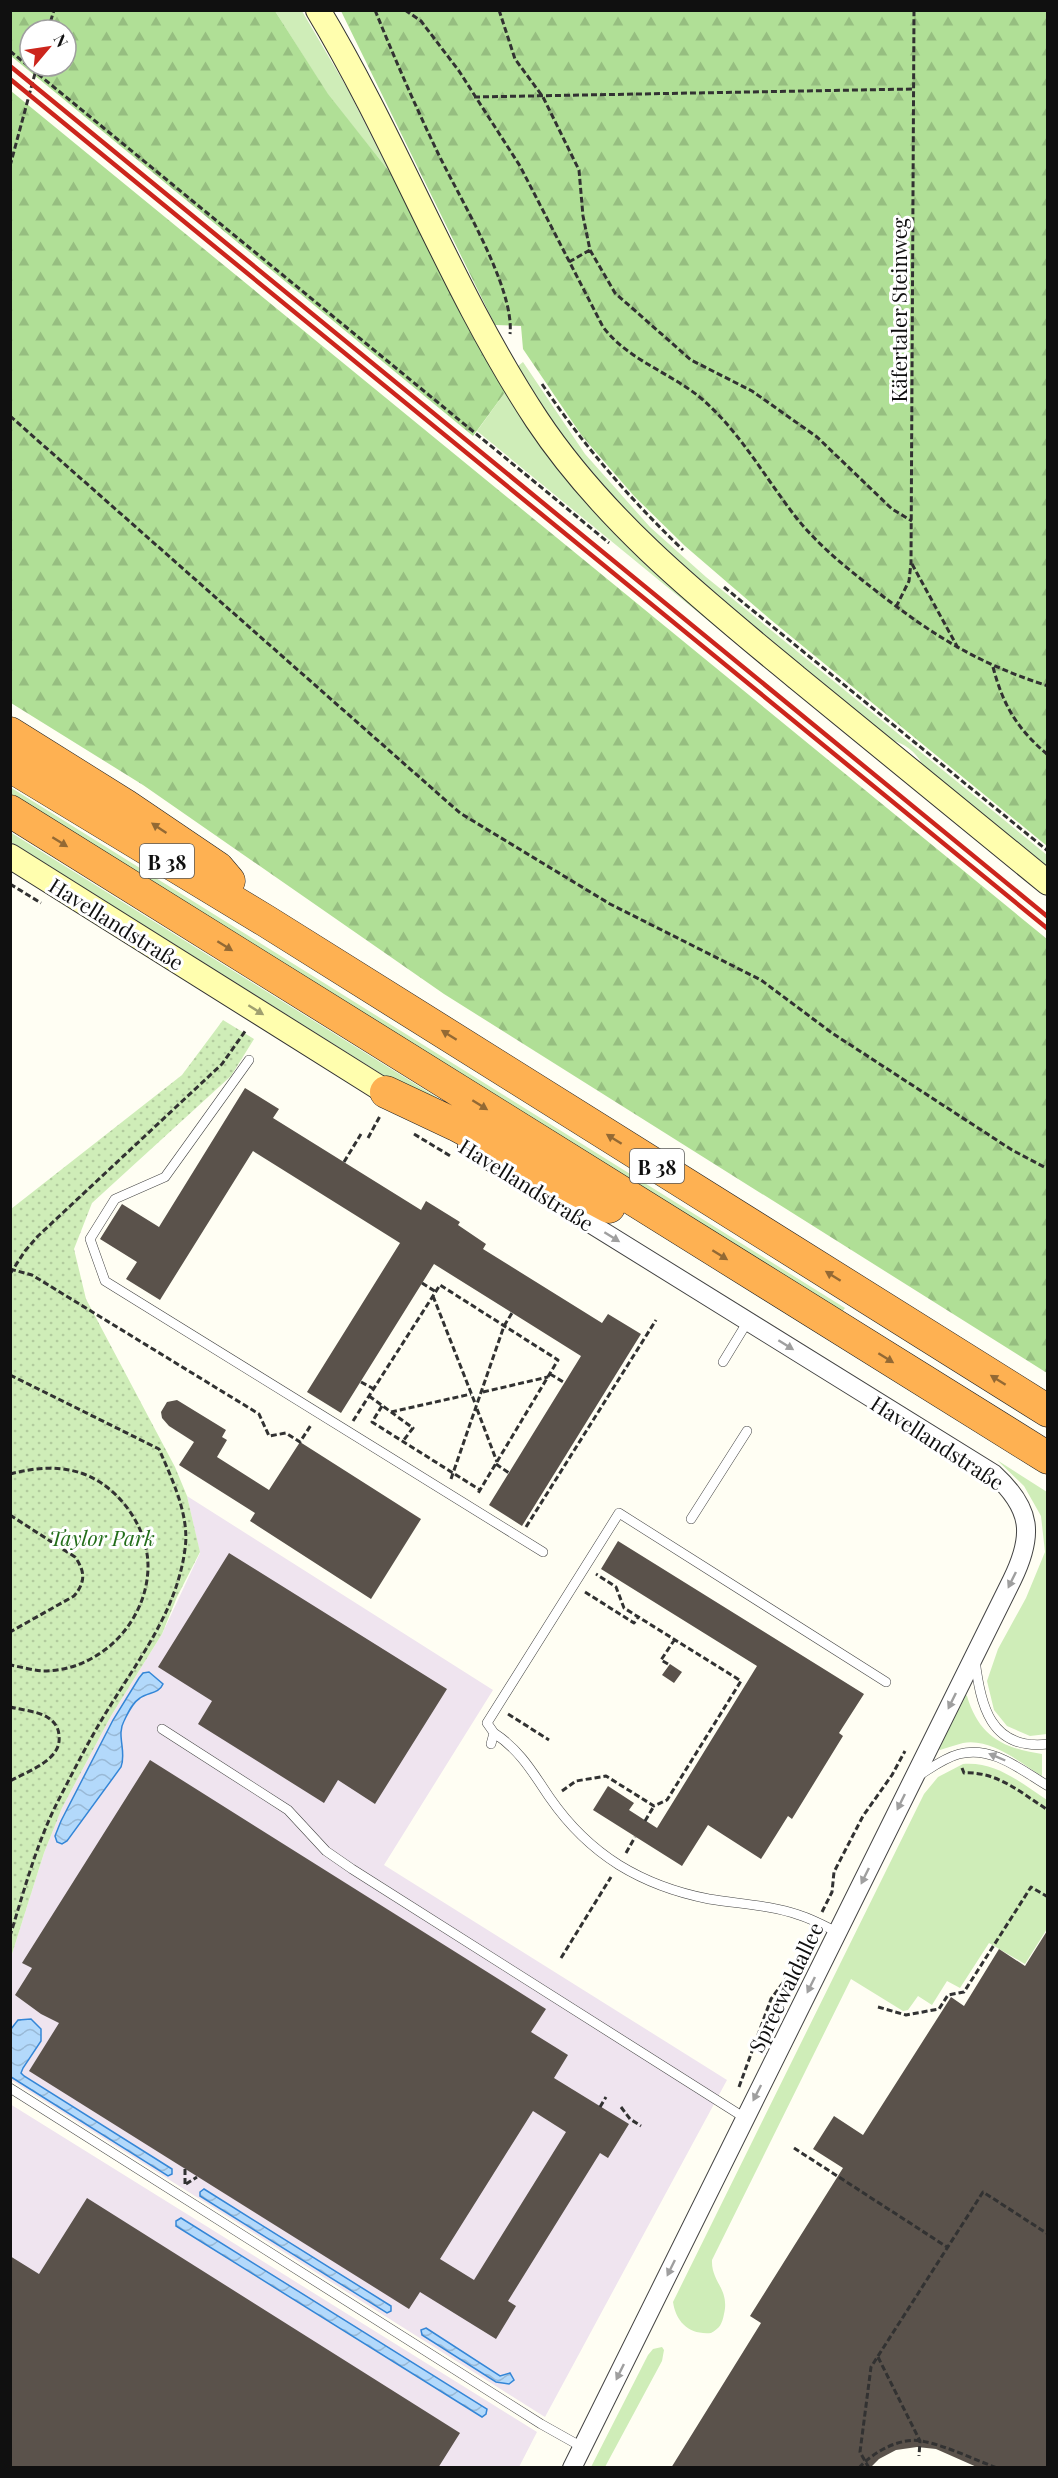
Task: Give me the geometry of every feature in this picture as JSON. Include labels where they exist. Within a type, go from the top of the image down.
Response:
[{"type":"highway","points":[[10,733],[125,805],[218,868],[266,921]]},
{"type":"highway","name":"B 38","points":[[10,766],[266,921],[1047,1411]]},
{"type":"highway","name":"B 38","points":[[10,812],[1047,1458]]},
{"type":"highway","points":[[384,1104],[456,1125],[604,1206],[671,1224]]},
{"type":"main road","points":[[318,10],[350,64],[440,247],[494,349],[538,421],[576,472],[627,529],[690,589],[1047,883]]},
{"type":"main road","name":"Havellandstraße","points":[[10,856],[384,1104]]},
{"type":"street","name":"Havellandstraße","points":[[384,1104],[453,1138],[994,1474],[1009,1488],[1020,1505],[1026,1524]]},
{"type":"street","name":"Spreewaldallee","points":[[572,2468],[1024,1556],[1027,1542],[1026,1524]]},
{"type":"lane","points":[[249,1060],[165,1177],[115,1199],[90,1239],[105,1281],[543,1552]]},
{"type":"lane","points":[[723,1362],[748,1321]]},
{"type":"lane","points":[[691,1519],[747,1431]]},
{"type":"lane","points":[[837,1932],[798,1914],[707,1898],[676,1890],[648,1880],[619,1865],[578,1832],[551,1799],[532,1768],[509,1743],[494,1733],[487,1723],[619,1513],[886,1682]]},
{"type":"lane","points":[[975,1654],[979,1694],[985,1712],[998,1730],[1018,1742],[1047,1744]]},
{"type":"lane","points":[[162,1729],[288,1810],[334,1857],[745,2118]]},
{"type":"lane","points":[[491,1744],[494,1733]]},
{"type":"lane","points":[[912,1780],[959,1754],[984,1751],[1008,1762],[1047,1786]]},
{"type":"lane","points":[[10,2088],[541,2424],[582,2447]]},
{"type":"path","points":[[375,10],[398,68],[502,282],[511,325],[510,339]]},
{"type":"path","points":[[405,10],[421,21],[459,71],[520,166],[568,262],[603,327],[612,339],[624,350],[701,398],[747,446],[795,517],[839,562],[917,623],[959,650],[993,667],[1047,686]]},
{"type":"path","points":[[499,10],[515,58],[543,97],[579,170],[583,216],[590,250],[615,293],[691,360],[752,391],[817,437],[892,509],[912,521]]},
{"type":"path","name":"Käfertaler Steinweg","points":[[896,607],[909,581],[911,562],[914,10]]},
{"type":"path","points":[[10,166],[34,78]]},
{"type":"path","points":[[43,78],[615,548]]},
{"type":"path","points":[[474,97],[914,89]]},
{"type":"path","points":[[568,262],[590,250]]},
{"type":"path","points":[[541,384],[579,437],[623,490],[689,556]]},
{"type":"path","points":[[10,416],[460,813],[610,903],[761,980],[832,1034],[1012,1150],[1047,1169]]},
{"type":"path","points":[[911,562],[959,650]]},
{"type":"path","points":[[719,583],[1047,851]]},
{"type":"path","points":[[993,667],[1000,696],[1027,736],[1047,755]]},
{"type":"path","points":[[246,1030],[222,1064],[38,1236],[11,1271],[32,1275],[259,1414],[269,1436],[286,1433],[300,1442],[319,1413]]},
{"type":"path","points":[[368,1138],[384,1104]]},
{"type":"path","points":[[344,1162],[361,1134]]},
{"type":"path","points":[[422,1283],[436,1292]]},
{"type":"path","points":[[347,1431],[440,1286],[558,1360],[470,1507]]},
{"type":"path","points":[[433,1296],[497,1463],[509,1473]]},
{"type":"path","points":[[443,1490],[454,1473],[504,1326],[512,1313]]},
{"type":"path","points":[[520,1538],[656,1320]]},
{"type":"path","points":[[10,1375],[159,1449],[170,1474],[184,1523],[186,1546],[182,1568],[158,1631],[105,1714],[56,1805],[37,1851],[10,1936]]},
{"type":"path","points":[[482,1392],[549,1376],[565,1383]]},
{"type":"path","points":[[361,1382],[374,1389]]},
{"type":"path","points":[[391,1412],[471,1394]]},
{"type":"path","points":[[369,1396],[413,1428],[403,1441]]},
{"type":"path","points":[[382,1406],[372,1422],[480,1490]]},
{"type":"path","points":[[10,1474],[36,1468],[71,1470],[100,1482],[124,1502],[141,1531],[148,1565],[144,1598],[129,1628],[105,1651],[75,1666],[42,1671],[10,1665]]},
{"type":"path","points":[[10,1515],[75,1557],[82,1567],[84,1578],[81,1588],[74,1596],[10,1632]]},
{"type":"path","points":[[584,1567],[616,1587],[624,1608],[741,1681],[667,1800],[654,1806],[645,1821]]},
{"type":"path","points":[[573,1584],[634,1623],[638,1616]]},
{"type":"path","points":[[668,1664],[661,1660],[675,1639]]},
{"type":"path","points":[[10,1707],[45,1716],[54,1722],[59,1731],[60,1742],[56,1752],[48,1760],[10,1781]]},
{"type":"path","points":[[496,1707],[549,1740]]},
{"type":"path","points":[[959,1754],[964,1773],[980,1772],[996,1777],[1047,1810]]},
{"type":"path","points":[[551,1799],[576,1781],[606,1776],[654,1806]]},
{"type":"path","points":[[632,1843],[635,1837]]},
{"type":"path","points":[[10,1859],[10,1869]]},
{"type":"path","points":[[561,1958],[619,1865]]},
{"type":"path","points":[[878,2007],[906,2015],[939,2009],[948,1995],[964,1992],[1031,1887],[1047,1895]]},
{"type":"path","points":[[600,2107],[606,2097]]},
{"type":"path","points":[[621,2107],[630,2119],[641,2126]]},
{"type":"path","points":[[794,2148],[947,2247]]},
{"type":"path","points":[[185,2169],[184,2187],[197,2176]]},
{"type":"path","points":[[870,2468],[860,2452],[871,2367],[983,2192],[1047,2234]]},
{"type":"path","points":[[878,2356],[920,2440],[919,2456]]},
{"type":"path","points":[[859,2468],[866,2460],[893,2444],[920,2440],[997,2468]]},
{"type":"shaded area","points":[[187,1496],[493,1690],[384,1865],[727,2080],[545,2417],[11,2080],[11,1957],[44,1853],[62,1808],[111,1716],[162,1634],[200,1553]]},
{"type":"shaded area","points":[[10,2104],[537,2432],[519,2467],[11,2467]]},
{"type":"green space","points":[[10,11],[275,11],[328,94],[389,171],[506,391],[473,436],[38,78],[78,78],[78,18],[18,18],[18,62],[11,56]]},
{"type":"green space","points":[[275,11],[302,11],[347,88],[389,171],[328,95]]},
{"type":"green space","points":[[341,11],[1047,11],[1047,846],[771,620],[685,546],[634,496],[582,436],[523,349],[521,326],[495,325]]},
{"type":"green space","points":[[11,91],[1047,939],[1047,1373],[444,994],[143,785],[11,703]]},
{"type":"green space","points":[[523,362],[585,454],[650,527],[706,577],[1047,855],[1047,868],[924,768],[911,750],[890,740],[701,584],[645,533],[579,458],[551,420],[518,366]]},
{"type":"green space","points":[[506,391],[755,659],[477,431]]},
{"type":"green space","points":[[10,787],[845,1308],[842,1312],[11,794]]},
{"type":"green space","points":[[10,832],[462,1113],[420,1098],[11,842]]},
{"type":"green space","name":"Taylor Park","points":[[223,1020],[254,1039],[231,1076],[92,1203],[74,1249],[86,1299],[175,1467],[187,1496],[200,1552],[177,1597],[162,1634],[111,1716],[62,1808],[44,1853],[11,1957],[11,1209],[182,1075]]},
{"type":"green space","points":[[997,1460],[1047,1492],[1047,1734],[1030,1736],[1007,1726],[994,1710],[987,1681],[998,1649],[1026,1598],[1045,1552],[1041,1516],[1024,1486]]},
{"type":"green space","points":[[964,1693],[978,1721],[994,1738],[1015,1748],[1042,1754],[1042,1776],[1004,1752],[984,1744],[973,1742],[940,1750],[937,1748]]},
{"type":"green space","points":[[963,1764],[986,1766],[1008,1774],[1047,1800],[1047,1929],[1025,1964],[989,1943],[960,1988],[947,1981],[932,2005],[918,1996],[908,2010],[903,2011],[851,1979],[712,2260],[714,2274],[725,2298],[721,2323],[711,2333],[696,2332],[685,2326],[677,2316],[673,2302],[924,1794],[938,1777]]},
{"type":"green space","points":[[662,2347],[664,2350],[662,2361],[605,2467],[591,2467],[648,2355],[653,2349]]},
{"type":"water","points":[[149,1672],[163,1684],[159,1690],[143,1696],[132,1705],[122,1726],[123,1761],[121,1767],[67,1841],[62,1844],[57,1842],[55,1836],[61,1821],[113,1720],[139,1678],[143,1673]]},
{"type":"water","points":[[31,2019],[41,2029],[41,2041],[21,2073],[172,2169],[172,2174],[168,2176],[11,2077],[11,2029],[18,2020]]},
{"type":"water","points":[[204,2189],[391,2306],[391,2311],[387,2313],[200,2196],[200,2192]]},
{"type":"water","points":[[181,2218],[487,2409],[486,2414],[482,2417],[176,2226],[176,2221]]},
{"type":"water","points":[[426,2328],[500,2376],[510,2373],[514,2380],[509,2384],[496,2382],[422,2335],[421,2330]]},
{"type":"building","points":[[245,1088],[279,1109],[273,1118],[421,1210],[426,1201],[460,1222],[458,1225],[486,1244],[483,1249],[602,1323],[608,1314],[641,1334],[522,1526],[489,1505],[581,1356],[434,1264],[341,1413],[307,1392],[400,1243],[253,1151],[160,1300],[126,1279],[137,1262],[100,1239],[122,1204],[159,1227]]},
{"type":"building","points":[[177,1400],[226,1430],[222,1437],[227,1440],[217,1457],[269,1490],[300,1442],[421,1519],[371,1599],[250,1521],[255,1513],[179,1465],[194,1442],[169,1426],[162,1418],[161,1412],[167,1402]]},
{"type":"building","points":[[618,1541],[864,1694],[839,1733],[843,1736],[792,1819],[788,1816],[761,1859],[708,1825],[682,1866],[593,1810],[608,1786],[634,1803],[629,1810],[657,1828],[757,1666],[601,1569]]},
{"type":"building","points":[[229,1553],[447,1689],[375,1804],[338,1780],[324,1803],[198,1724],[212,1701],[158,1667]]},
{"type":"building","points":[[670,1664],[682,1672],[674,1683],[662,1675]]},
{"type":"building","points":[[150,1760],[546,2009],[531,2032],[568,2055],[554,2078],[629,2124],[608,2158],[600,2153],[508,2301],[516,2306],[496,2339],[420,2292],[409,2309],[29,2071],[59,2023],[41,2014],[15,1995],[32,1968],[22,1963]],"holes":[[[533,2111],[566,2132],[474,2280],[440,2259]]]},
{"type":"building","points":[[1047,1931],[1047,2468],[979,2468],[936,2449],[917,2447],[896,2450],[879,2459],[870,2468],[671,2468],[761,2323],[750,2316],[843,2168],[813,2149],[834,2116],[863,2135],[951,1997],[964,2006],[999,1949],[1025,1966]]},
{"type":"building","points":[[87,2198],[460,2433],[438,2468],[10,2468],[10,2256],[39,2274]]},
{"type":"railway","points":[[10,66],[1048,917]]},
{"type":"railway","points":[[10,79],[1048,929]]}]
